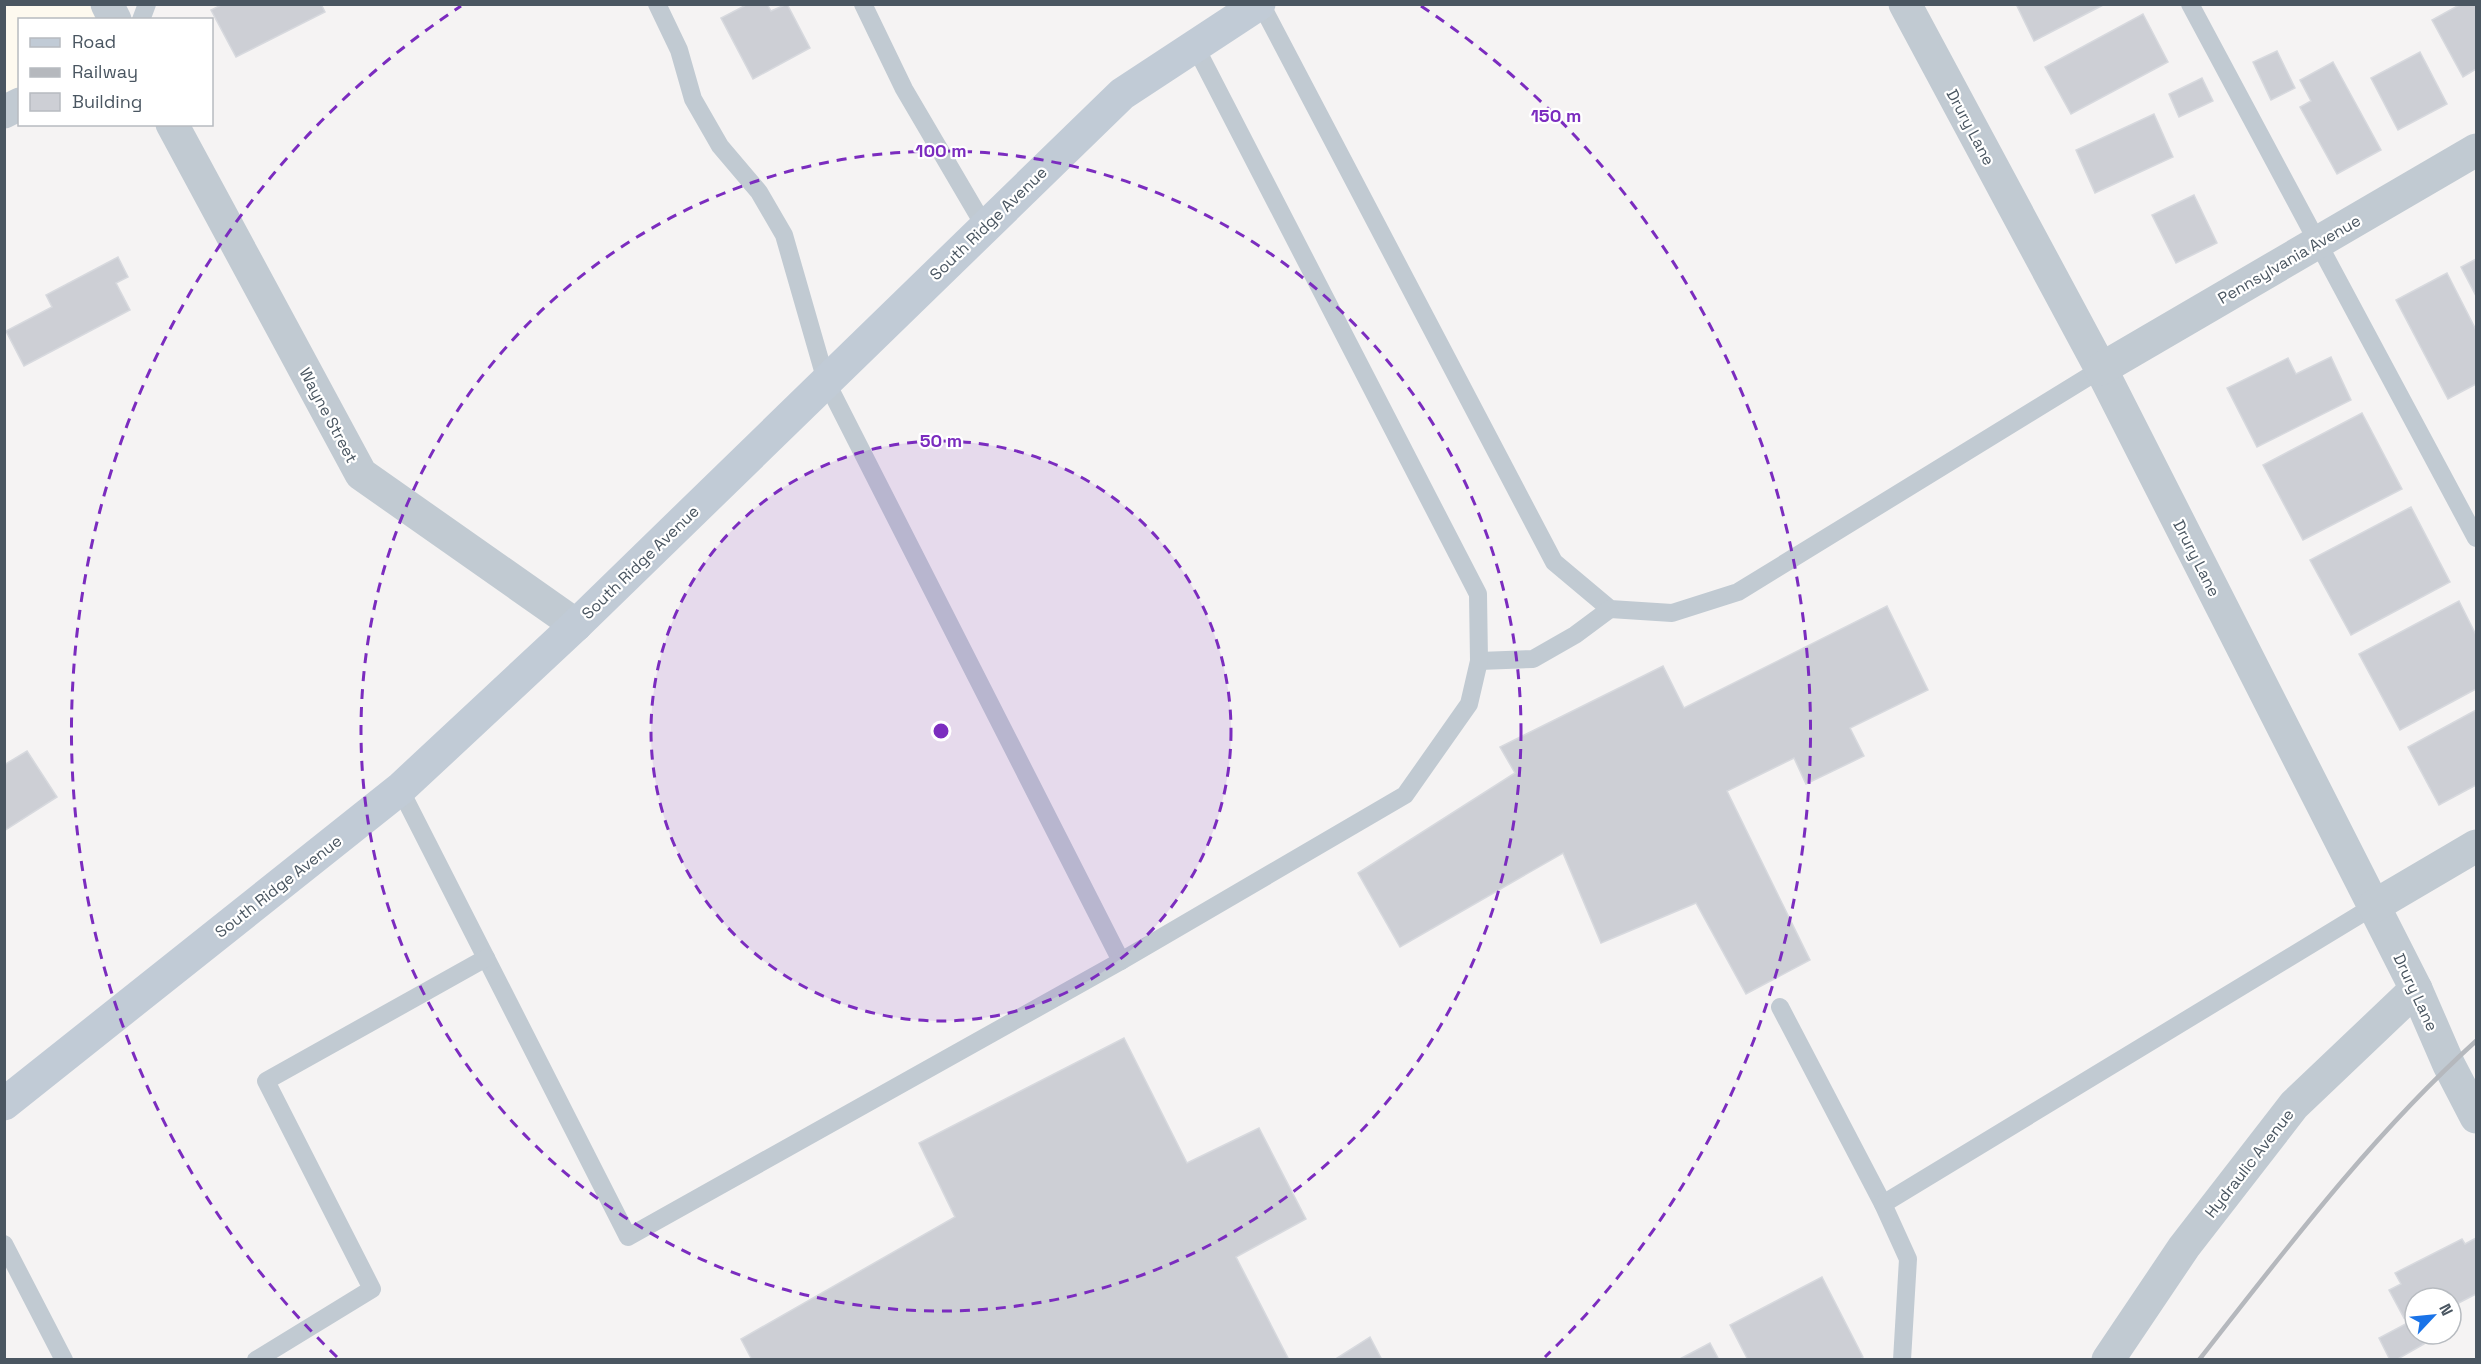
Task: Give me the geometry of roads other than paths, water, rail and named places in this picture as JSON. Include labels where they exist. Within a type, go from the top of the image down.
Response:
[{"type":"street","points":[[107,4],[114,18]]},
{"type":"street","name":"South Ridge Avenue","points":[[4,1104],[400,789],[576,625],[1122,94],[1260,4]]},
{"type":"street","name":"Drury Lane","points":[[1911,7],[2101,369],[2475,1108]]},
{"type":"street","points":[[4,111],[18,105]]},
{"type":"street","name":"Wayne Street","points":[[173,126],[361,474],[576,625]]},
{"type":"street","name":"Pennsylvania Avenue","points":[[2101,369],[2476,150]]},
{"type":"street","points":[[2374,906],[2476,846]]},
{"type":"street","name":"Hydraulic Avenue","points":[[2108,1359],[2184,1247],[2294,1105],[2416,989]]},
{"type":"lane","points":[[657,4],[679,50],[693,99],[720,146],[759,192],[784,235],[826,381],[1121,961]]},
{"type":"lane","points":[[863,4],[904,89],[985,227]]},
{"type":"lane","points":[[1260,4],[1554,562],[1610,609],[1672,613],[1738,592],[2101,369]]},
{"type":"lane","points":[[2190,4],[2319,242],[2471,514],[2476,538]]},
{"type":"lane","points":[[400,789],[628,1237],[1121,961],[1405,795],[1470,704],[1479,660],[1478,594],[1195,46]]},
{"type":"lane","points":[[1479,660],[1533,659],[1575,635],[1610,609]]},
{"type":"lane","points":[[1883,1204],[2374,906]]},
{"type":"lane","points":[[256,1359],[372,1289],[266,1081],[486,958]]},
{"type":"lane","points":[[1780,1007],[1883,1204],[1908,1259],[1902,1359]]},
{"type":"lane","points":[[4,1244],[64,1359]]},
{"type":"railway","points":[[2199,1360],[2297,1235],[2365,1154],[2438,1077],[2476,1041]]}]
